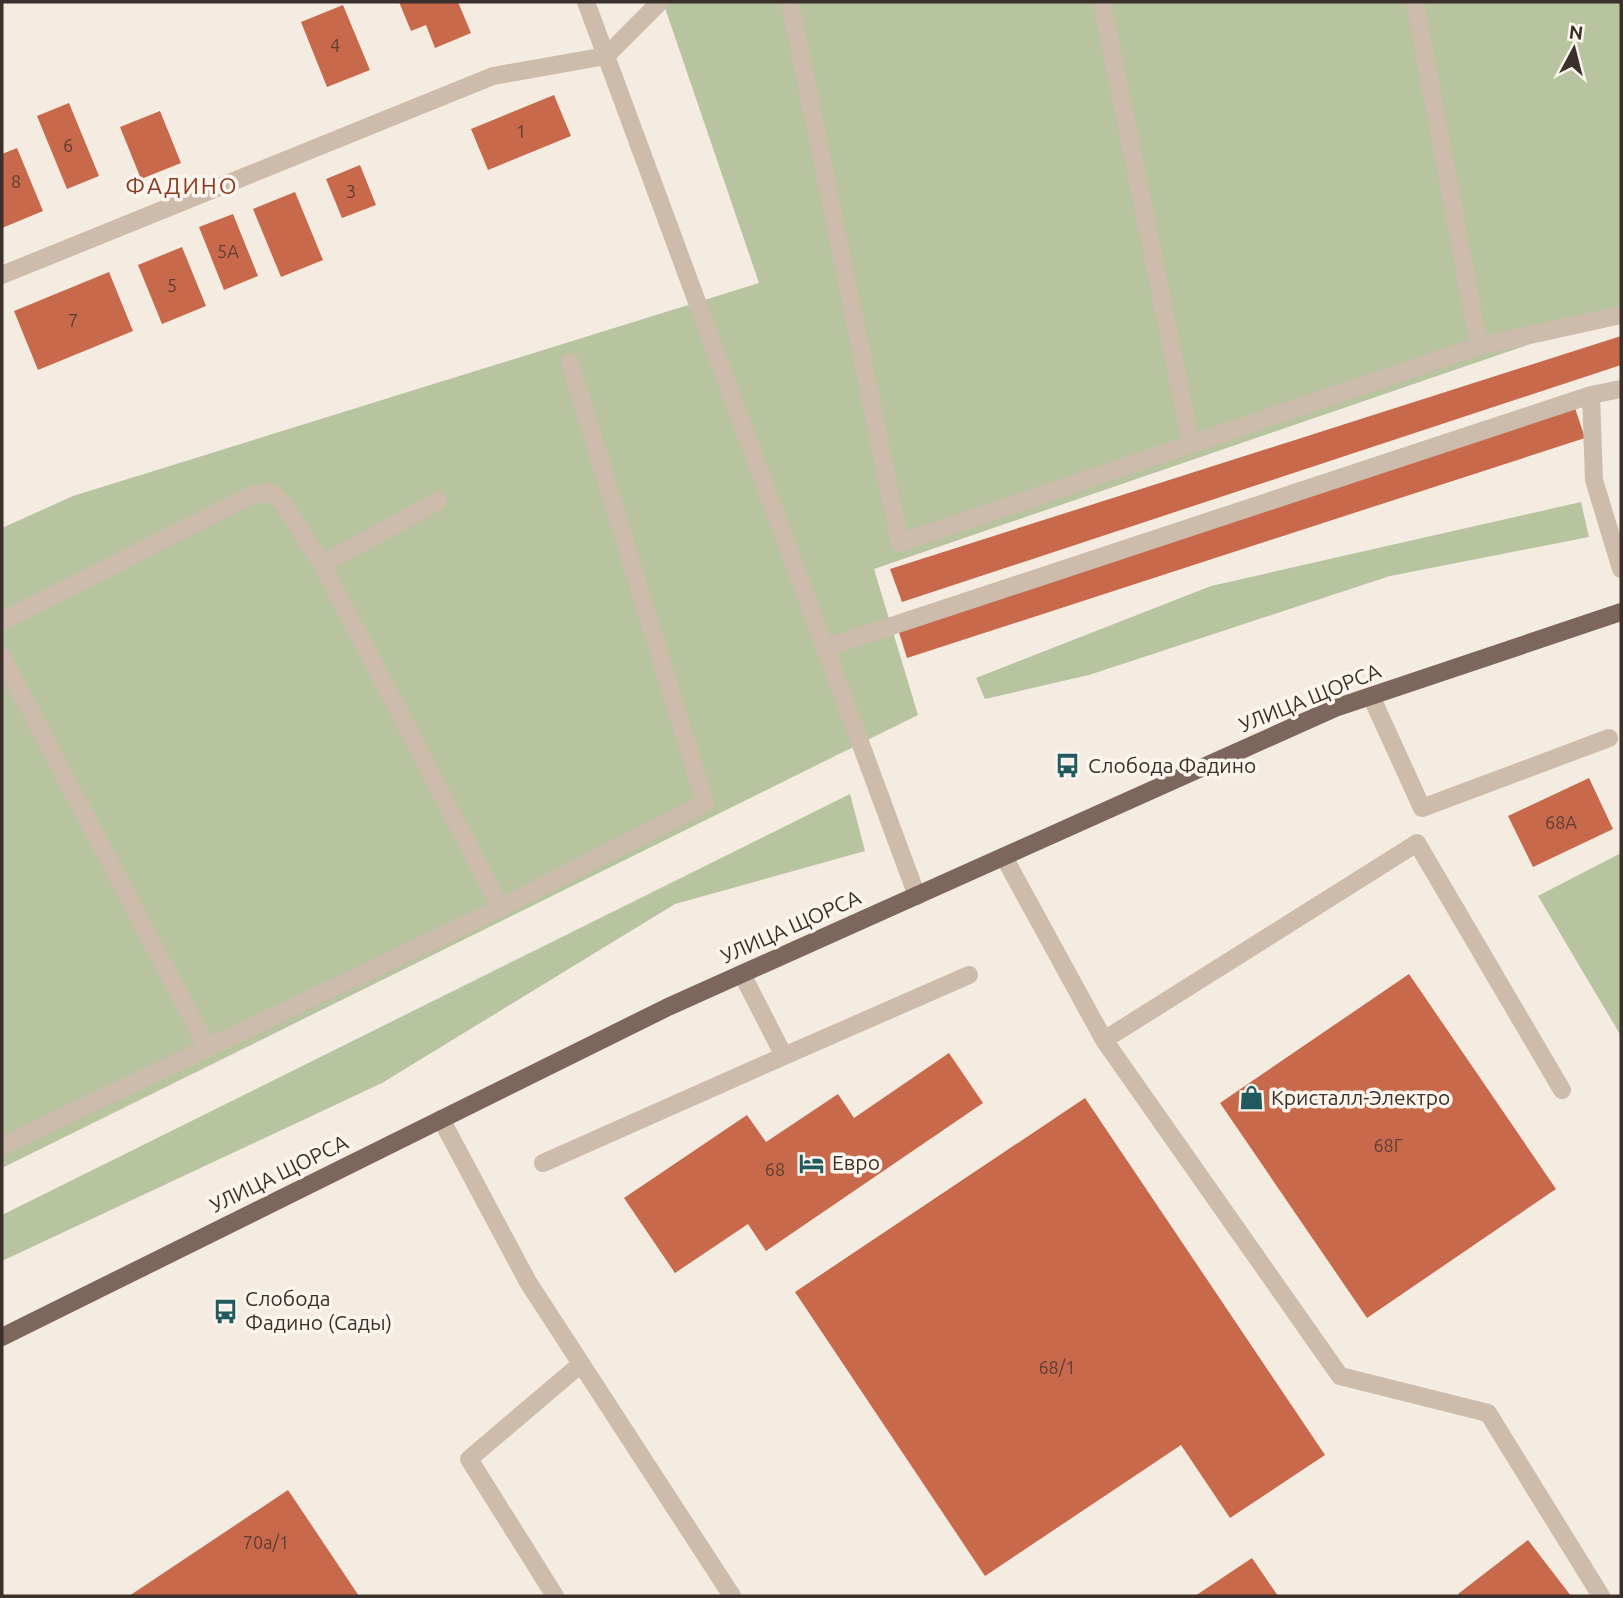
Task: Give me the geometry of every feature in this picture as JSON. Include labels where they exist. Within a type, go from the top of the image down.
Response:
[{"type":"main road","name":"УЛИЦА ЩОРСА","points":[[2,1337],[668,1007],[1335,708],[1621,612]]},
{"type":"street","points":[[586,2],[917,896]]},
{"type":"street","points":[[2,275],[494,76],[606,56],[660,2]]},
{"type":"street","points":[[790,2],[900,543],[1479,346],[1621,315]]},
{"type":"street","points":[[1102,2],[1191,444]]},
{"type":"street","points":[[1415,2],[1479,346]]},
{"type":"street","points":[[2,1146],[501,908],[705,803],[570,362]]},
{"type":"street","points":[[825,648],[1591,395],[1621,389]]},
{"type":"street","points":[[1591,395],[1594,480],[1621,569]]},
{"type":"street","points":[[2,621],[250,496],[271,492],[283,503],[322,564],[501,908]]},
{"type":"street","points":[[322,564],[438,501]]},
{"type":"street","points":[[2,657],[207,1047]]},
{"type":"street","points":[[1371,696],[1422,808],[1609,738]]},
{"type":"street","points":[[1104,1040],[1417,843],[1562,1090]]},
{"type":"street","points":[[1004,857],[1104,1040],[1339,1376],[1488,1413],[1601,1596]]},
{"type":"street","points":[[742,974],[784,1056]]},
{"type":"street","points":[[543,1163],[969,975]]},
{"type":"street","points":[[441,1119],[505,1241],[581,1364],[732,1596]]},
{"type":"street","points":[[555,1596],[469,1459],[581,1364]]},
{"type":"green space","points":[[663,2],[1621,2],[1621,316],[1600,320],[874,569],[918,715],[2,1168],[2,528],[73,496],[759,283]]},
{"type":"green space","points":[[1581,502],[1589,537],[1390,576],[1089,675],[985,699],[976,678],[1211,586]]},
{"type":"green space","points":[[850,794],[865,851],[675,904],[382,1083],[2,1261],[2,1215]]},
{"type":"green space","points":[[1621,853],[1621,1036],[1538,896]]},
{"type":"building","points":[[399,2],[458,2],[471,33],[435,48],[426,25],[411,31]]},
{"type":"building","points":[[343,5],[370,70],[327,87],[301,22]]},
{"type":"building","points":[[554,95],[571,136],[488,170],[471,129]]},
{"type":"building","points":[[69,103],[99,176],[67,189],[37,116]]},
{"type":"building","points":[[160,111],[181,163],[141,179],[120,127]]},
{"type":"building","points":[[17,148],[43,211],[2,228],[2,154]]},
{"type":"building","points":[[360,165],[376,205],[342,218],[326,179]]},
{"type":"building","points":[[295,192],[323,260],[281,277],[253,209]]},
{"type":"building","points":[[233,214],[258,276],[224,290],[199,227]]},
{"type":"building","points":[[182,247],[206,306],[162,324],[138,265]]},
{"type":"building","points":[[109,272],[133,331],[38,370],[14,311]]},
{"type":"building","points":[[1621,336],[1621,365],[902,602],[890,569]]},
{"type":"building","points":[[1575,408],[1585,438],[907,658],[898,629]]},
{"type":"building","points":[[1589,778],[1613,829],[1533,867],[1508,816]]},
{"type":"building","points":[[1409,974],[1556,1189],[1367,1318],[1220,1103]]},
{"type":"building","points":[[949,1053],[983,1103],[766,1251],[748,1224],[675,1273],[624,1198],[747,1115],[766,1142],[838,1094],[854,1118]]},
{"type":"building","points":[[1085,1098],[1325,1455],[1230,1518],[1181,1445],[985,1576],[795,1292]]},
{"type":"building","points":[[288,1490],[359,1596],[129,1596]]},
{"type":"building","points":[[1528,1540],[1571,1596],[1458,1594]]},
{"type":"building","points":[[1252,1558],[1278,1596],[1195,1596]]},
{"type":"place","name":"Слобода Фадино","points":[[1068,766]]},
{"type":"place","name":"Кристалл-Электро","points":[[1251,1098]]},
{"type":"place","name":"Евро","points":[[812,1163]]},
{"type":"place","name":"Слобода Фадино (Сады)","points":[[225,1311]]},
{"type":"district","name":"ФАДИНО","points":[[182,186]]}]
